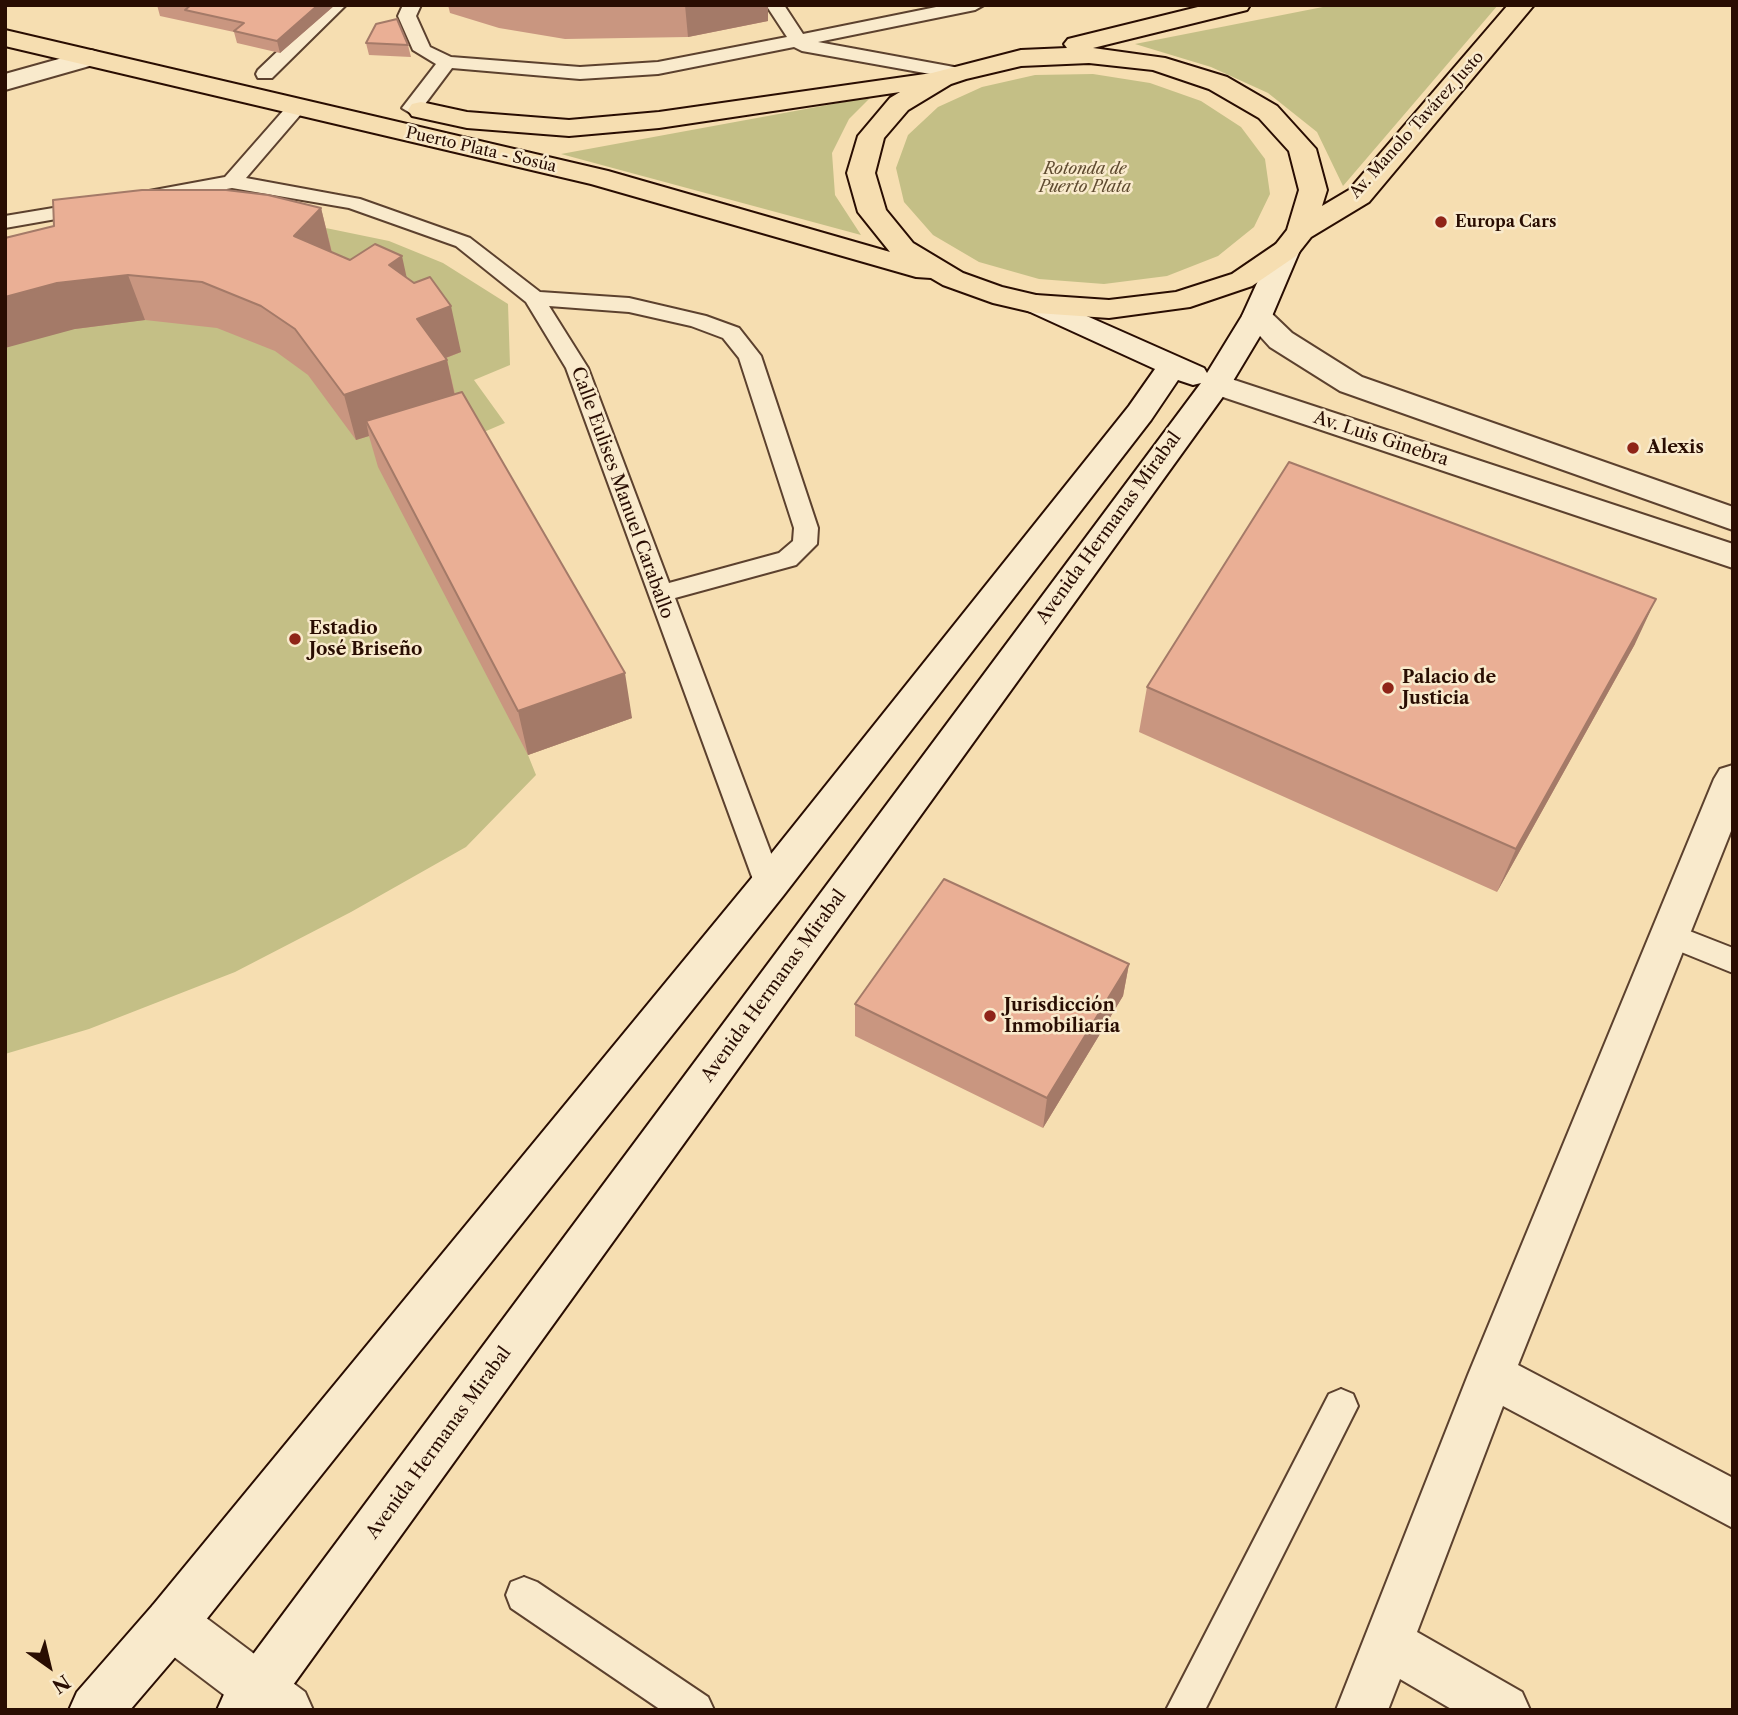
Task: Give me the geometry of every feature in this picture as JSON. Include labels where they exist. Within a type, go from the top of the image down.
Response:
[{"type":"main road","points":[[1021,58],[1089,55],[1156,63],[1218,83],[1268,112],[1301,149],[1313,190],[1293,240],[1242,280],[1180,300],[1110,309],[1036,303],[993,293],[953,279],[903,248],[887,230],[872,212],[861,173],[871,136],[899,104],[950,76],[1021,58],[1238,5]]},
{"type":"main road","name":"Av. Manolo Tavárez Justo","points":[[1293,240],[1359,196],[1522,5]]},
{"type":"main road","points":[[5,15],[278,76]]},
{"type":"main road","name":"Puerto Plata - Sosúa","points":[[5,38],[598,177],[953,279]]},
{"type":"main road","points":[[5,82],[90,58]]},
{"type":"main road","name":"Puerto Plata - Sosúa","points":[[400,105],[467,120],[569,128],[659,120],[950,76]]},
{"type":"main road","name":"Avenida Hermanas Mirabal","points":[[263,1703],[1216,383],[1257,316],[1293,240]]},
{"type":"main road","name":"Av. Luis Ginebra","points":[[1036,303],[1172,367],[1216,383],[1733,556]]},
{"type":"main road","points":[[1257,316],[1281,340],[1351,384],[1733,519]]},
{"type":"main road","points":[[96,1710],[171,1623],[769,885],[1140,413],[1172,367]]},
{"type":"main road","points":[[1362,1710],[1491,1375],[1733,779]]},
{"type":"main road","points":[[1491,1375],[1733,1504]]},
{"type":"main road","points":[[171,1623],[263,1703]]},
{"type":"main road","points":[[1387,1643],[1504,1710]]},
{"type":"lane","points":[[278,76],[337,5]]},
{"type":"lane","points":[[412,5],[407,16],[422,50],[447,62],[580,73],[658,68],[975,5]]},
{"type":"lane","points":[[775,5],[802,45],[869,55],[950,76]]},
{"type":"lane","points":[[400,105],[447,62]]},
{"type":"lane","points":[[232,182],[297,107]]},
{"type":"lane","name":"Calle Eulises Manuel Caraballo","points":[[5,222],[232,182],[353,204],[463,242],[534,298],[577,368],[769,885]]},
{"type":"lane","points":[[534,298],[629,305],[698,321],[731,333],[750,356],[806,528],[805,544],[787,559],[659,594]]},
{"type":"lane","points":[[1669,935],[1733,961]]},
{"type":"lane","points":[[1185,1710],[1341,1406]]},
{"type":"lane","points":[[524,1595],[695,1710]]},
{"type":"green space","points":[[1333,5],[1498,5],[1343,186],[1317,132],[1268,93],[1211,67],[1135,44]]},
{"type":"green space","name":"Rotonda de Puerto Plata","points":[[1093,74],[1150,83],[1201,101],[1241,127],[1265,159],[1270,194],[1254,227],[1218,256],[1167,276],[1104,284],[1039,279],[979,262],[933,235],[904,202],[896,168],[908,135],[938,107],[982,87],[1035,75]]},
{"type":"green space","points":[[871,97],[849,119],[832,153],[835,195],[861,235],[561,154]]},
{"type":"green space","name":"Estadio José Briseño","points":[[282,219],[389,241],[443,263],[508,304],[510,365],[474,380],[505,423],[472,437],[632,718],[528,755],[536,775],[466,847],[351,912],[235,972],[89,1029],[5,1054],[5,246]]},
{"type":"building","points":[[191,5],[318,5],[277,41],[234,31],[244,23],[185,10]]},
{"type":"building","points":[[397,19],[408,45],[366,43],[376,24]]},
{"type":"building","points":[[142,190],[226,190],[268,195],[321,208],[294,236],[350,260],[375,244],[402,256],[389,265],[414,283],[430,277],[451,306],[417,319],[447,360],[344,395],[295,329],[261,306],[202,282],[128,275],[57,283],[5,297],[5,238],[54,226],[53,200]]},
{"type":"building","points":[[462,392],[625,673],[518,711],[366,421]]},
{"type":"building","name":"Palacio de Justicia","points":[[1289,462],[1656,599],[1516,849],[1147,687]]},
{"type":"building","name":"Jurisdicción Inmobiliaria","points":[[944,879],[1129,964],[1047,1098],[855,1004]]},
{"type":"place","name":"Europa Cars","points":[[1441,222]]},
{"type":"place","name":"Alexis","points":[[1633,448]]},
{"type":"place","name":"Estadio José Briseño","points":[[295,639]]},
{"type":"place","name":"Palacio de Justicia","points":[[1388,688]]},
{"type":"place","name":"Jurisdicción Inmobiliaria","points":[[990,1016]]}]
